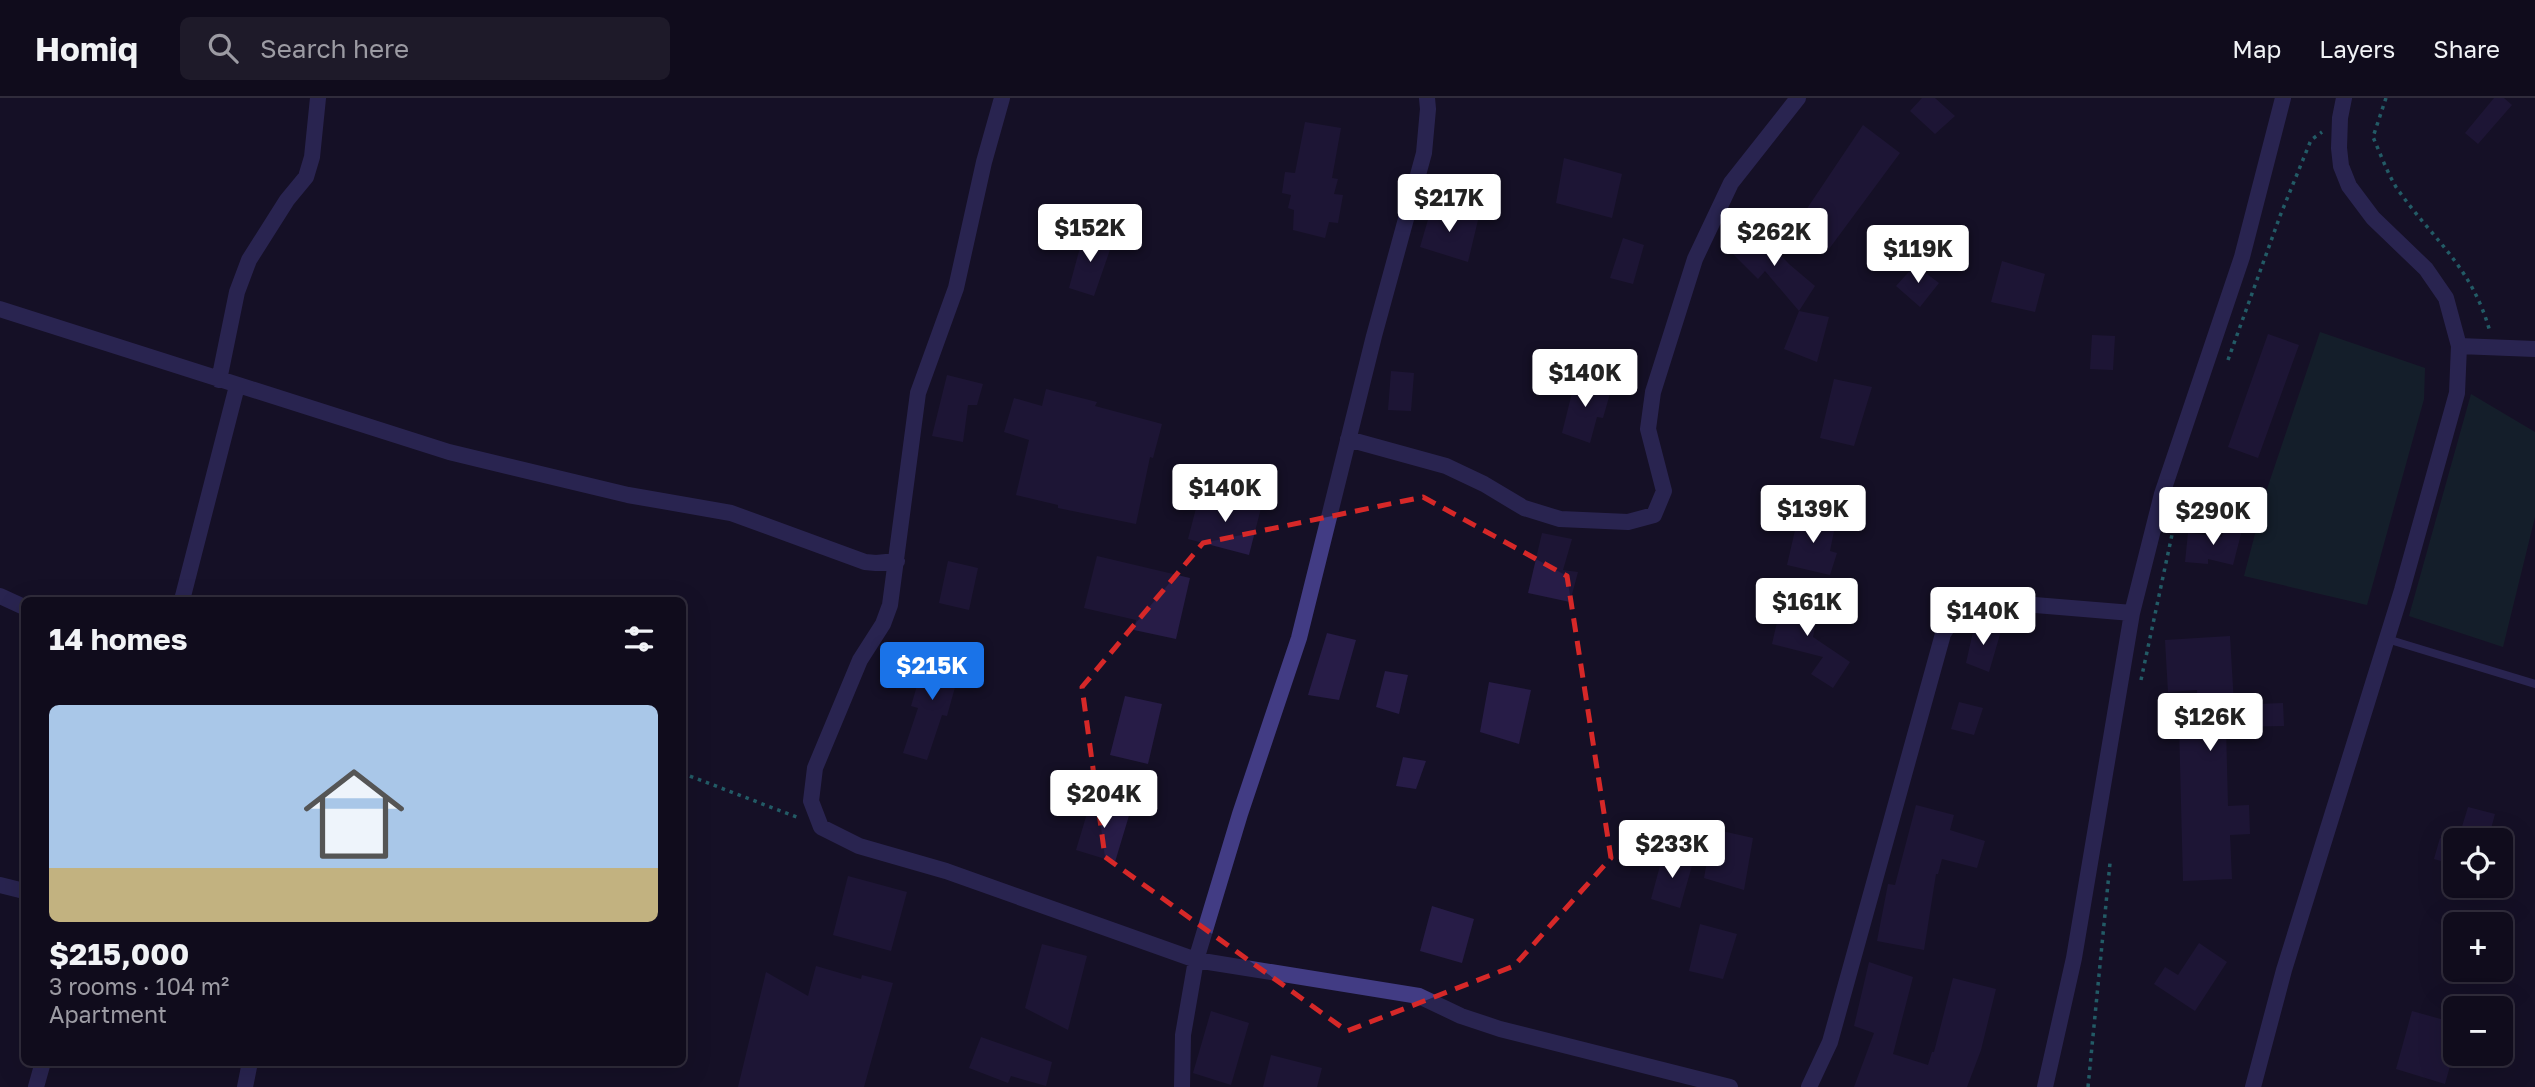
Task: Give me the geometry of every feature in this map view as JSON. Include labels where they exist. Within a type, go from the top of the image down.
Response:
[{"type":"street","points":[[219,380],[237,292],[249,260],[287,200],[306,177],[312,157],[318,98]]},
{"type":"street","points":[[1002,98],[984,162],[956,288],[918,393],[890,605],[883,624],[860,660],[815,768],[811,801],[821,827],[859,846],[946,871],[1196,960],[1419,996],[1461,1016],[1500,1029],[1730,1087]]},
{"type":"street","points":[[1182,1087],[1183,1035],[1196,960],[1240,814],[1299,638],[1348,439],[1424,153],[1429,109],[1427,98]]},
{"type":"street","points":[[1348,439],[1446,466],[1484,484],[1524,508],[1560,519],[1628,522],[1654,515],[1664,491],[1648,429],[1653,392],[1695,259],[1731,183],[1798,98]]},
{"type":"street","points":[[2045,1087],[2074,958],[2132,613],[2162,494],[2242,257],[2283,98]]},
{"type":"street","points":[[2253,1087],[2284,970],[2387,639],[2457,393],[2459,346],[2446,298],[2426,269],[2373,218],[2349,186],[2340,157],[2340,118],[2344,98]]},
{"type":"street","points":[[0,309],[461,455],[653,500],[732,513],[866,562],[897,561]]},
{"type":"street","points":[[2459,346],[2535,349]]},
{"type":"street","points":[[183,597],[237,386]]},
{"type":"street","points":[[0,596],[21,606]]},
{"type":"street","points":[[1810,1087],[1830,1042],[1942,634],[1958,611],[1975,600],[2132,613]]},
{"type":"street","points":[[0,885],[21,890]]},
{"type":"street","points":[[36,1087],[42,1066]]},
{"type":"street","points":[[245,1087],[249,1066]]},
{"type":"lane","points":[[2387,639],[2535,684]]},
{"type":"path","points":[[2386,98],[2373,137],[2395,185],[2466,275],[2482,304],[2490,331],[2491,347]]},
{"type":"path","points":[[2224,372],[2280,216],[2311,140],[2340,118]]},
{"type":"path","points":[[2138,688],[2174,525]]},
{"type":"path","points":[[686,776],[821,827]]},
{"type":"path","points":[[2088,1087],[2110,856]]},
{"type":"highlighted area","points":[[1423,497],[1567,576],[1611,858],[1514,966],[1347,1031],[1105,857],[1082,687],[1203,543]]},
{"type":"green space","points":[[2320,332],[2425,368],[2424,399],[2367,605],[2244,576],[2266,492]]},
{"type":"green space","points":[[2471,394],[2535,432],[2535,517],[2503,647],[2409,616]]},
{"type":"building","points":[[1922,98],[1935,98],[1955,116],[1935,134],[1910,111]]},
{"type":"building","points":[[2494,98],[2504,98],[2512,105],[2478,144],[2465,133]]},
{"type":"building","points":[[1305,122],[1341,128],[1332,178],[1338,179],[1334,194],[1343,195],[1338,223],[1329,222],[1325,238],[1293,230],[1294,210],[1288,208],[1291,195],[1282,193],[1285,172],[1295,173]]},
{"type":"building","points":[[1863,125],[1900,153],[1829,249],[1798,222]]},
{"type":"building","points":[[1564,158],[1622,174],[1612,218],[1556,203]]},
{"type":"building","points":[[1432,206],[1478,220],[1468,262],[1420,247]]},
{"type":"building","points":[[1756,229],[1789,264],[1815,286],[1799,311],[1765,271],[1758,279],[1732,253]]},
{"type":"building","points":[[1084,233],[1113,241],[1094,296],[1069,288]]},
{"type":"building","points":[[1623,238],[1644,245],[1633,284],[1610,278]]},
{"type":"building","points":[[2002,261],[2045,274],[2035,312],[1991,302]]},
{"type":"building","points":[[1915,265],[1939,283],[1920,307],[1896,286]]},
{"type":"building","points":[[1799,311],[1829,317],[1817,362],[1784,349]]},
{"type":"building","points":[[2268,334],[2299,345],[2258,458],[2228,447]]},
{"type":"building","points":[[2092,335],[2115,336],[2113,370],[2090,369]]},
{"type":"building","points":[[1391,371],[1414,373],[1411,411],[1388,410]]},
{"type":"building","points":[[947,375],[983,384],[977,405],[968,405],[963,442],[932,436]]},
{"type":"building","points":[[1576,377],[1611,390],[1603,418],[1597,417],[1590,443],[1562,433]]},
{"type":"building","points":[[1834,379],[1872,387],[1854,446],[1820,438]]},
{"type":"building","points":[[1046,389],[1097,402],[1095,406],[1162,424],[1153,458],[1150,457],[1136,524],[1058,508],[1058,505],[1016,495],[1029,440],[1004,432],[1014,398],[1042,406]]},
{"type":"building","points":[[1200,493],[1261,508],[1249,555],[1188,539]]},
{"type":"building","points":[[1799,513],[1836,521],[1830,551],[1837,553],[1830,575],[1787,565]]},
{"type":"building","points":[[2225,525],[2242,530],[2233,565],[2208,559],[2208,564],[2185,562],[2188,533],[2222,537]]},
{"type":"building","points":[[1542,533],[1572,539],[1563,570],[1578,572],[1570,602],[1528,593]]},
{"type":"building","points":[[1097,556],[1190,578],[1176,639],[1134,630],[1136,620],[1084,608]]},
{"type":"building","points":[[948,561],[978,568],[969,610],[939,603]]},
{"type":"building","points":[[1783,596],[1820,603],[1813,637],[1850,662],[1833,688],[1811,674],[1823,657],[1772,644]]},
{"type":"building","points":[[1975,623],[2001,631],[1989,672],[1966,663]]},
{"type":"building","points":[[1327,633],[1356,640],[1339,700],[1308,695]]},
{"type":"building","points":[[2230,636],[2234,705],[2283,703],[2284,726],[2226,727],[2228,806],[2249,805],[2250,834],[2230,835],[2232,879],[2183,881],[2179,724],[2198,723],[2197,690],[2168,692],[2165,640]]},
{"type":"building","points":[[927,652],[962,662],[947,716],[942,715],[927,760],[903,753],[918,708],[911,706]]},
{"type":"building","points":[[1385,671],[1408,675],[1399,714],[1376,707]]},
{"type":"building","points":[[1489,682],[1531,690],[1519,744],[1480,732]]},
{"type":"building","points":[[1125,696],[1162,704],[1148,764],[1110,755]]},
{"type":"building","points":[[1959,702],[1983,708],[1974,735],[1951,729]]},
{"type":"building","points":[[1403,757],[1426,761],[1416,789],[1396,786]]},
{"type":"building","points":[[1092,797],[1131,809],[1115,862],[1076,850]]},
{"type":"building","points":[[1916,805],[1954,815],[1950,830],[1985,841],[1977,868],[1942,859],[1936,874],[1924,950],[1877,941],[1888,884],[1895,885]]},
{"type":"building","points":[[2468,807],[2495,814],[2491,828],[2462,828]]},
{"type":"building","points":[[1713,829],[1753,838],[1744,890],[1704,878]]},
{"type":"building","points":[[2440,838],[2443,839],[2443,862],[2434,859]]},
{"type":"building","points":[[1664,851],[1693,862],[1680,908],[1651,899]]},
{"type":"building","points":[[848,876],[907,892],[891,951],[833,935]]},
{"type":"building","points":[[1432,906],[1474,919],[1462,963],[1420,951]]},
{"type":"building","points":[[1700,924],[1737,934],[1723,979],[1689,971]]},
{"type":"building","points":[[2199,943],[2227,962],[2195,1011],[2154,984],[2165,967],[2178,975]]},
{"type":"building","points":[[1042,944],[1087,956],[1068,1030],[1025,1008]]},
{"type":"building","points":[[1869,962],[1913,977],[1893,1054],[1928,1065],[1934,1052],[1953,978],[1996,989],[1981,1050],[1967,1087],[1854,1087],[1874,1033],[1854,1026]]},
{"type":"building","points":[[816,966],[861,979],[862,975],[893,983],[864,1087],[738,1087],[766,972],[808,996]]},
{"type":"building","points":[[1211,1011],[1249,1023],[1231,1085],[1193,1073]]},
{"type":"building","points":[[2412,1011],[2443,1020],[2443,1066],[2450,1066],[2445,1084],[2396,1069]]},
{"type":"building","points":[[981,1037],[1052,1062],[1046,1086],[1011,1076],[1008,1083],[969,1068]]},
{"type":"building","points":[[1271,1055],[1322,1068],[1317,1087],[1263,1087]]}]
